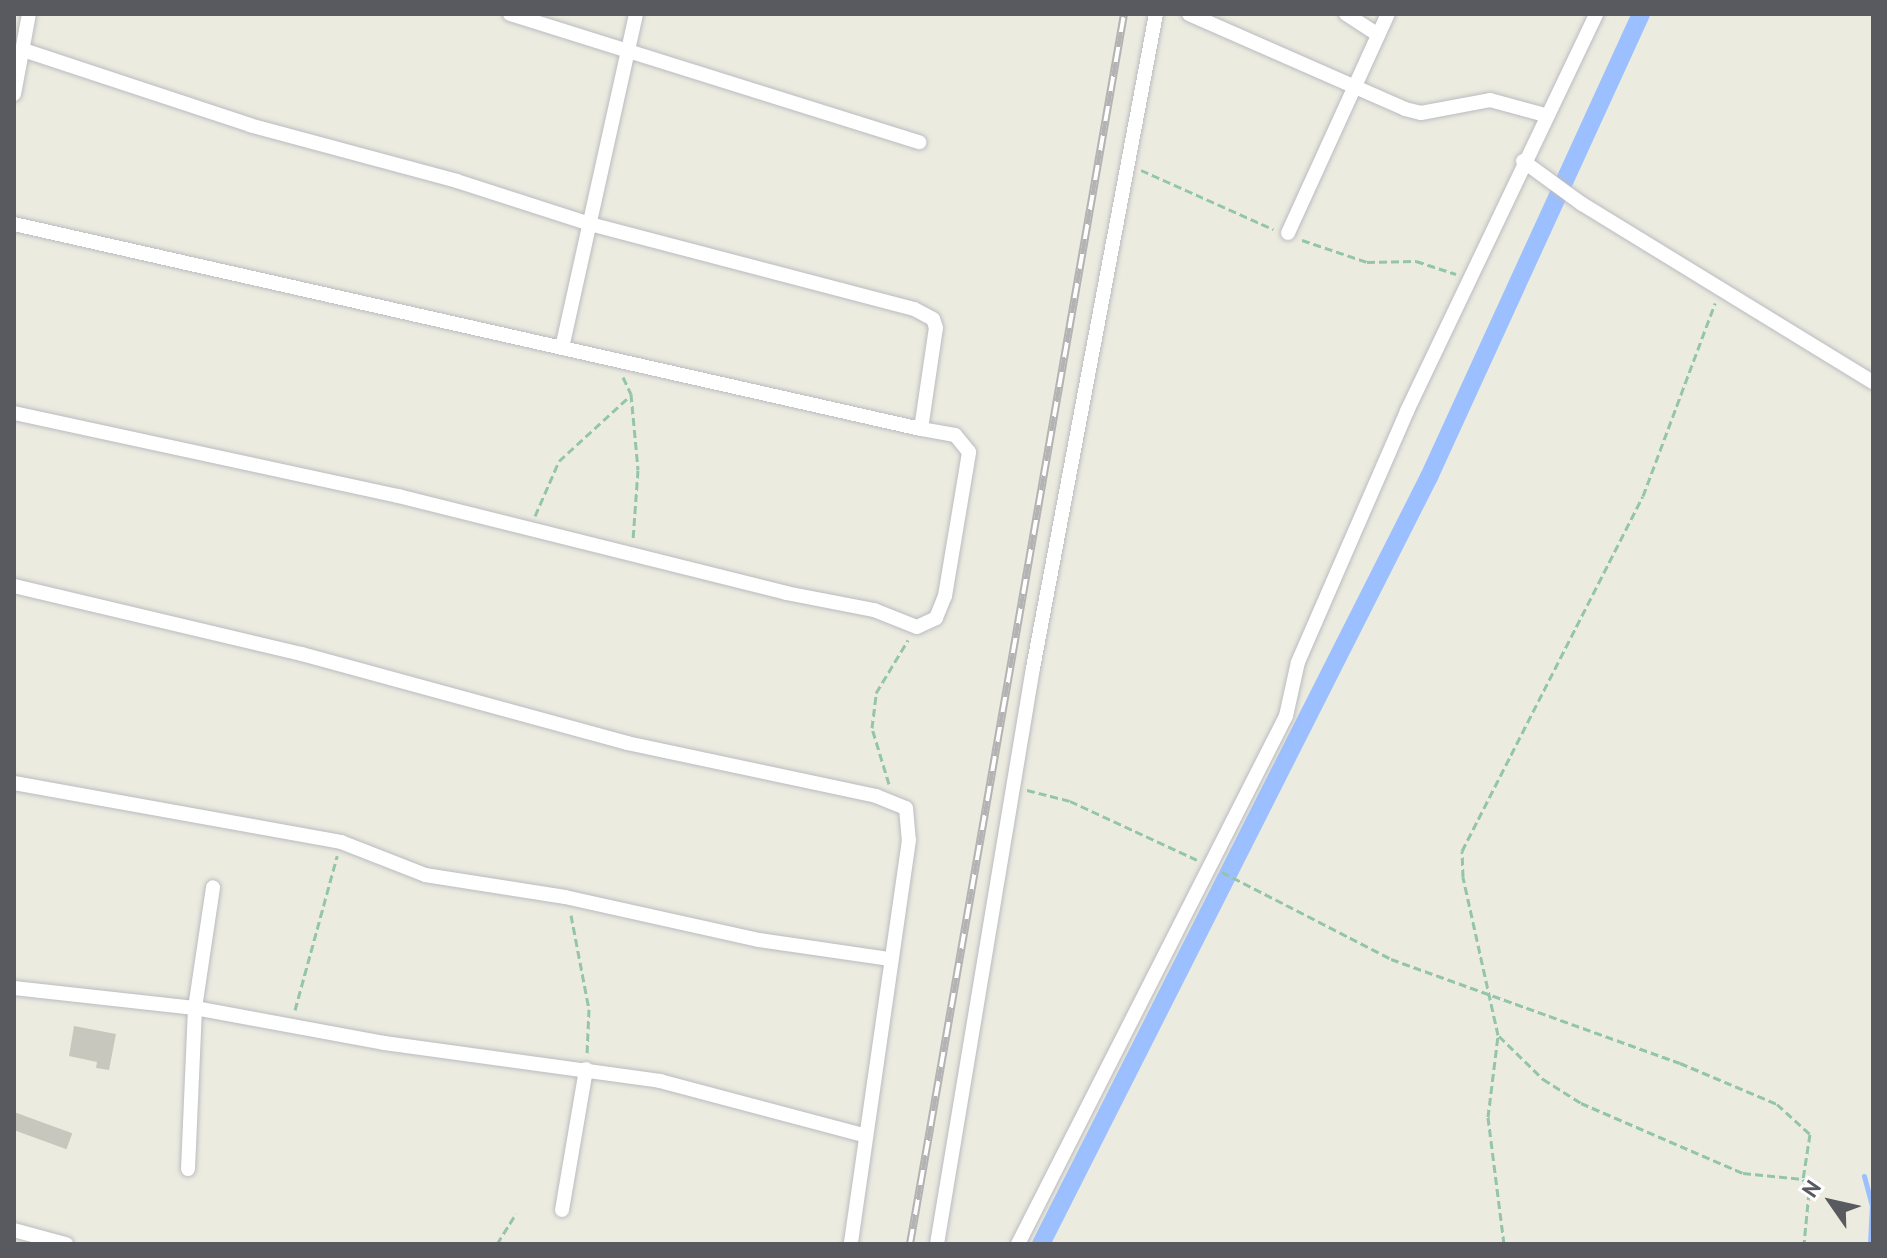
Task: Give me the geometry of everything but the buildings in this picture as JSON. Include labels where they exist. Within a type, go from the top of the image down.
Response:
[{"type":"street","points":[[14,94],[29,14]]},
{"type":"street","points":[[510,14],[629,48],[919,142]]},
{"type":"street","points":[[562,348],[636,14]]},
{"type":"street","points":[[937,1244],[1012,786],[1156,14]]},
{"type":"street","points":[[1189,14],[1351,86],[1421,113],[1479,100],[1545,115]]},
{"type":"street","points":[[1346,14],[1378,35]]},
{"type":"street","points":[[1288,233],[1351,86],[1388,14]]},
{"type":"street","points":[[1018,1244],[1286,716],[1298,662],[1465,279],[1596,14]]},
{"type":"street","points":[[23,50],[250,125],[481,188],[590,224],[886,300],[929,316],[936,328],[921,429]]},
{"type":"street","points":[[1523,161],[1720,289],[1873,382]]},
{"type":"street","points":[[14,224],[617,362],[955,435],[969,452],[945,596],[936,618],[917,627],[874,610],[535,532],[359,487],[14,413]]},
{"type":"street","points":[[14,586],[302,654],[627,743],[896,803],[910,813],[863,1135],[851,1244]]},
{"type":"street","points":[[14,783],[196,812],[341,842],[425,875],[565,897],[759,940],[889,959]]},
{"type":"street","points":[[188,1169],[195,1008],[213,887]]},
{"type":"street","points":[[14,988],[195,1008],[291,1026],[586,1069],[705,1090],[863,1135]]},
{"type":"street","points":[[562,1210],[586,1069]]},
{"type":"street","points":[[14,1230],[66,1244]]},
{"type":"path","points":[[1504,1244],[1488,1117],[1498,1035],[1463,877],[1462,851],[1643,496],[1720,289]]},
{"type":"path","points":[[617,362],[631,394],[639,508],[630,554]]},
{"type":"path","points":[[535,532],[535,514],[559,461],[631,394]]},
{"type":"path","points":[[896,803],[872,728],[876,693],[917,627]]},
{"type":"path","points":[[1012,786],[1070,801],[1212,867],[1391,959],[1489,991],[1777,1104],[1810,1134],[1803,1179],[1809,1192],[1804,1244]]},
{"type":"path","points":[[291,1026],[309,943],[341,842]]},
{"type":"path","points":[[565,897],[589,1009],[586,1069]]},
{"type":"path","points":[[1498,1035],[1543,1079],[1581,1103],[1743,1173],[1803,1179]]},
{"type":"path","points":[[497,1244],[516,1214]]},
{"type":"waterway","points":[[1041,1244],[1429,477],[1641,14]]},
{"type":"waterway","points":[[1864,1176],[1872,1205],[1870,1244]]},
{"type":"railway","points":[[910,1244],[1124,14]]}]
